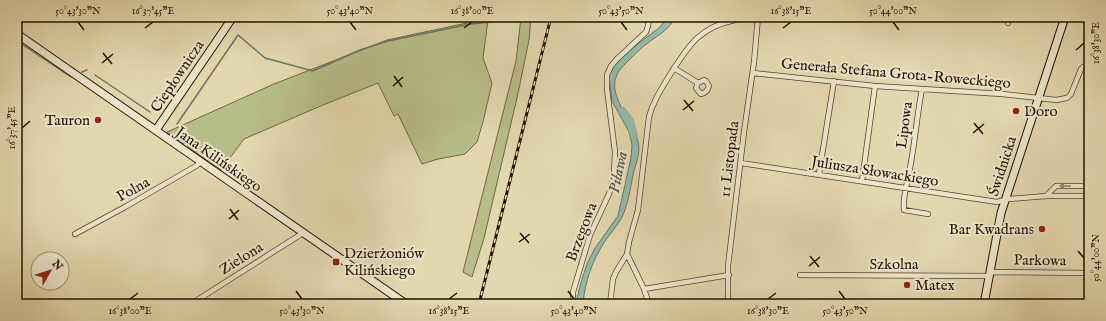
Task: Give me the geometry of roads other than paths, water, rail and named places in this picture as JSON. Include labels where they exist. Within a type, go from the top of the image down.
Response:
[{"type":"street","name":"Ciepłownicza","points":[[156,130],[233,17]]},
{"type":"street","name":"Brzegowa","points":[[573,304],[574,292],[590,235],[609,194],[614,174],[615,152],[607,89],[607,75],[611,66],[617,59],[646,32],[649,17]]},
{"type":"street","points":[[610,304],[613,279],[627,254],[638,210],[649,117],[656,98],[674,68],[694,40],[719,25],[736,20],[759,17]]},
{"type":"street","name":"11 Listopada","points":[[728,304],[728,266],[759,17]]},
{"type":"street","points":[[1008,23],[1009,17]]},
{"type":"street","name":"Świdnicka","points":[[984,304],[1004,200],[1065,17]]},
{"type":"street","name":"Jana Kilińskiego","points":[[17,34],[406,304]]},
{"type":"street","name":"Generała Stefana Grota-Roweckiego","points":[[752,72],[875,86],[1002,94],[1056,100],[1067,98],[1071,94],[1081,69],[1089,65]]},
{"type":"street","points":[[674,68],[698,83]]},
{"type":"street","points":[[819,174],[834,81]]},
{"type":"street","points":[[862,181],[875,86]]},
{"type":"street","name":"Lipowa","points":[[922,89],[907,188],[903,202],[904,210],[928,214]]},
{"type":"street","name":"Polna","points":[[75,234],[172,181],[201,162]]},
{"type":"street","name":"Juliusza Słowackiego","points":[[741,163],[992,202],[1046,196],[1089,196]]},
{"type":"street","points":[[1046,196],[1056,186],[1089,186]]},
{"type":"street","points":[[1053,189],[1056,196]]},
{"type":"street","name":"Zielona","points":[[191,304],[303,233]]},
{"type":"street","points":[[627,254],[644,289],[648,304]]},
{"type":"street","name":"Parkowa","points":[[989,274],[1089,273]]},
{"type":"street","name":"Szkolna","points":[[800,275],[989,274]]},
{"type":"street","points":[[644,289],[729,275]]},
{"type":"waterway","points":[[177,124],[238,35],[265,58],[313,71],[360,50],[388,41],[471,24],[539,17]]},
{"type":"waterway","points":[[584,17],[628,22],[638,17]]},
{"type":"waterway","points":[[17,41],[71,77]]},
{"type":"waterway","points":[[82,72],[87,70]]},
{"type":"waterway","points":[[95,75],[150,112]]},
{"type":"waterway","name":"Piława","points":[[623,111],[630,121],[634,135]]},
{"type":"railway","points":[[479,304],[551,17]]},
{"type":"place","name":"Doro","points":[[1016,111]]},
{"type":"place","name":"Tauron","points":[[98,120]]},
{"type":"place","name":"Bar Kwadrans","points":[[1042,229]]},
{"type":"place","name":"Dzierżoniów Kilińskiego","points":[[336,262]]},
{"type":"place","name":"Matex","points":[[907,285]]}]
